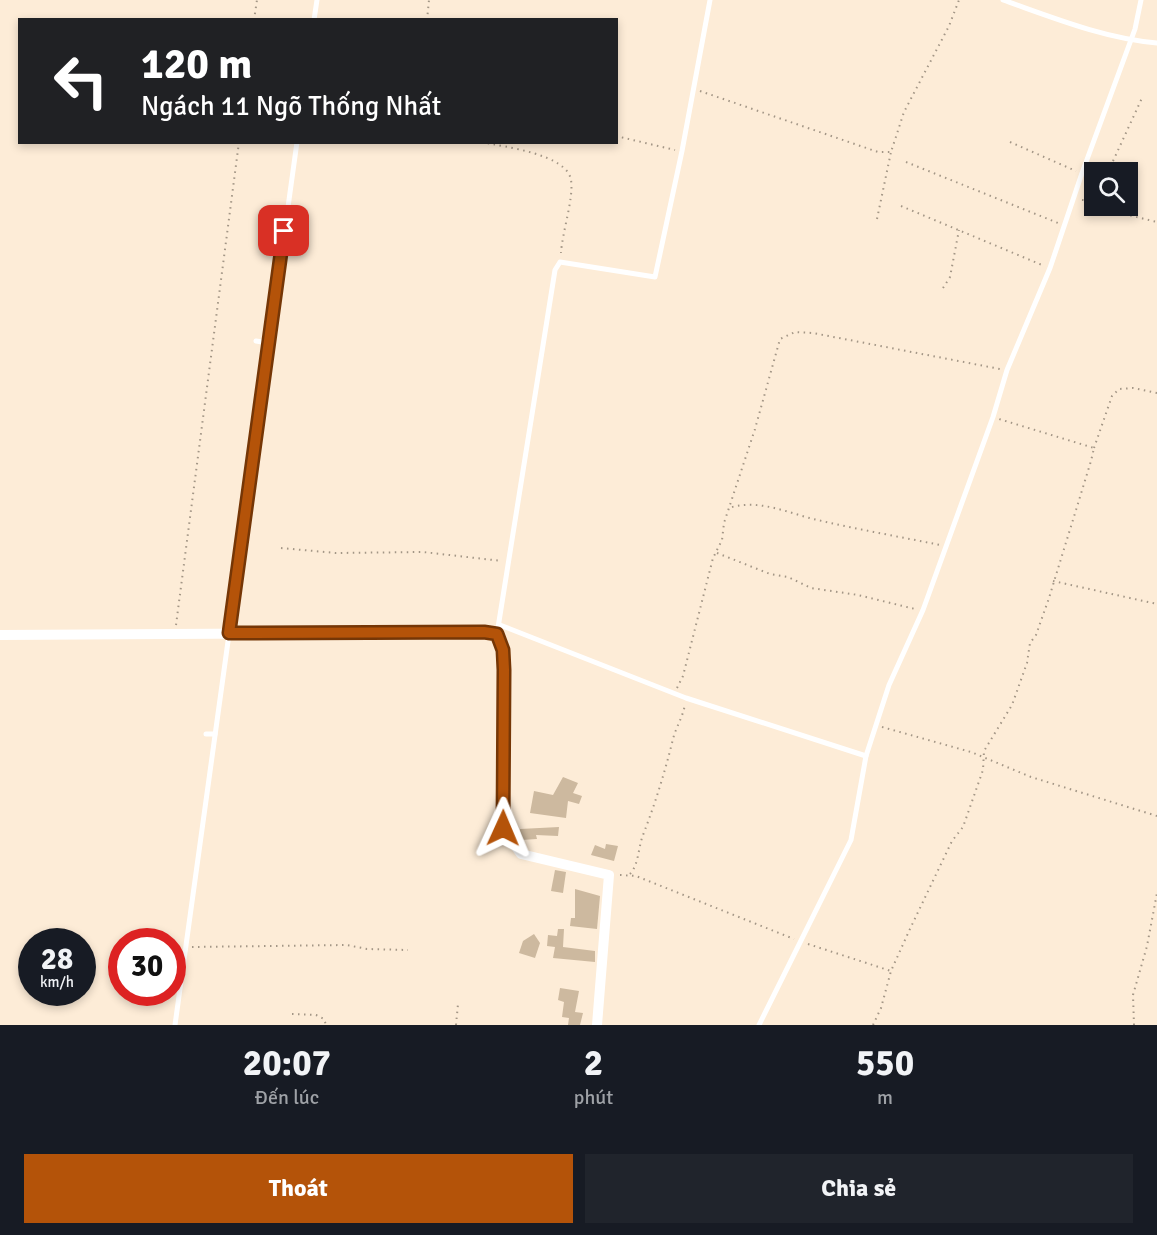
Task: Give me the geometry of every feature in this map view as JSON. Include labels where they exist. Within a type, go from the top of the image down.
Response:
[{"type":"street","points":[[0,635],[484,632],[499,630],[503,660],[503,828],[521,854],[609,875],[597,1025]]},
{"type":"lane","points":[[314,18],[317,0]]},
{"type":"lane","points":[[710,0],[682,151],[655,278],[560,262],[555,270],[499,630],[686,698],[866,756]]},
{"type":"lane","points":[[1003,0],[1072,25],[1130,41],[1157,43]]},
{"type":"lane","points":[[759,1025],[851,840],[866,756],[889,685],[923,610],[993,417],[1007,370],[1050,268],[1135,29],[1141,0]]},
{"type":"lane","points":[[186,945],[297,144]]},
{"type":"lane","points":[[256,341],[268,343]]},
{"type":"lane","points":[[206,734],[215,734]]},
{"type":"lane","points":[[175,1025],[178,1006]]},
{"type":"path","points":[[254,18],[257,0]]},
{"type":"path","points":[[427,18],[429,0]]},
{"type":"path","points":[[877,219],[891,152],[904,112],[949,26],[959,0]]},
{"type":"path","points":[[692,90],[818,129],[878,152],[891,152]]},
{"type":"path","points":[[1113,162],[1142,98]]},
{"type":"path","points":[[618,136],[682,151]]},
{"type":"path","points":[[1010,142],[1082,173]]},
{"type":"path","points":[[174,634],[239,144]]},
{"type":"path","points":[[491,144],[543,156],[557,161],[568,171],[571,180],[571,195],[560,262]]},
{"type":"path","points":[[906,162],[1064,226]]},
{"type":"path","points":[[1074,197],[1084,199]]},
{"type":"path","points":[[901,206],[1050,268]]},
{"type":"path","points":[[1130,216],[1157,222]]},
{"type":"path","points":[[943,288],[950,277],[959,230]]},
{"type":"path","points":[[674,693],[683,676],[713,558],[717,553],[780,339],[795,332],[813,333],[1007,370]]},
{"type":"path","points":[[873,1025],[881,1008],[891,971],[952,841],[963,826],[983,770],[984,756],[995,730],[1012,705],[1112,396],[1119,389],[1133,388],[1157,393]]},
{"type":"path","points":[[993,417],[1094,448]]},
{"type":"path","points":[[730,507],[749,503],[821,521],[946,546]]},
{"type":"path","points":[[281,548],[336,553],[423,552],[511,561]]},
{"type":"path","points":[[717,553],[811,588],[858,595],[923,610]]},
{"type":"path","points":[[1053,581],[1157,604]]},
{"type":"path","points":[[629,875],[634,869],[643,836],[654,811],[658,787],[674,736],[682,719],[686,698]]},
{"type":"path","points":[[876,726],[902,730],[984,756],[1031,777],[1157,816]]},
{"type":"path","points":[[609,875],[629,875],[802,941],[891,971]]},
{"type":"path","points":[[1134,1025],[1133,995],[1147,945],[1157,893]]},
{"type":"path","points":[[186,945],[212,949],[347,945],[367,949],[408,950]]},
{"type":"path","points":[[456,1025],[458,1004]]},
{"type":"path","points":[[292,1014],[316,1015],[324,1019],[326,1025]]},
{"type":"building","points":[[563,777],[578,783],[573,793],[582,796],[579,804],[568,801],[566,818],[530,813],[534,791],[553,795]]},
{"type":"building","points":[[559,827],[558,836],[536,835],[537,839],[521,840],[520,829]]},
{"type":"building","points":[[606,844],[618,846],[614,861],[591,855],[595,845],[605,849]]},
{"type":"building","points":[[555,870],[566,872],[563,893],[551,891]]},
{"type":"building","points":[[575,889],[600,896],[597,929],[570,926],[571,918],[575,918]]},
{"type":"building","points":[[558,929],[564,929],[563,947],[595,951],[595,962],[553,958],[555,947],[547,946],[548,935],[557,936]]},
{"type":"building","points":[[534,934],[540,943],[535,958],[519,953],[523,941]]},
{"type":"building","points":[[560,988],[579,991],[575,1012],[583,1013],[580,1025],[568,1025],[569,1018],[562,1017],[564,1002],[558,1000]]},
{"type":"route","points":[[284,231],[229,633],[484,632],[497,634],[503,650],[504,670],[503,828]]}]
